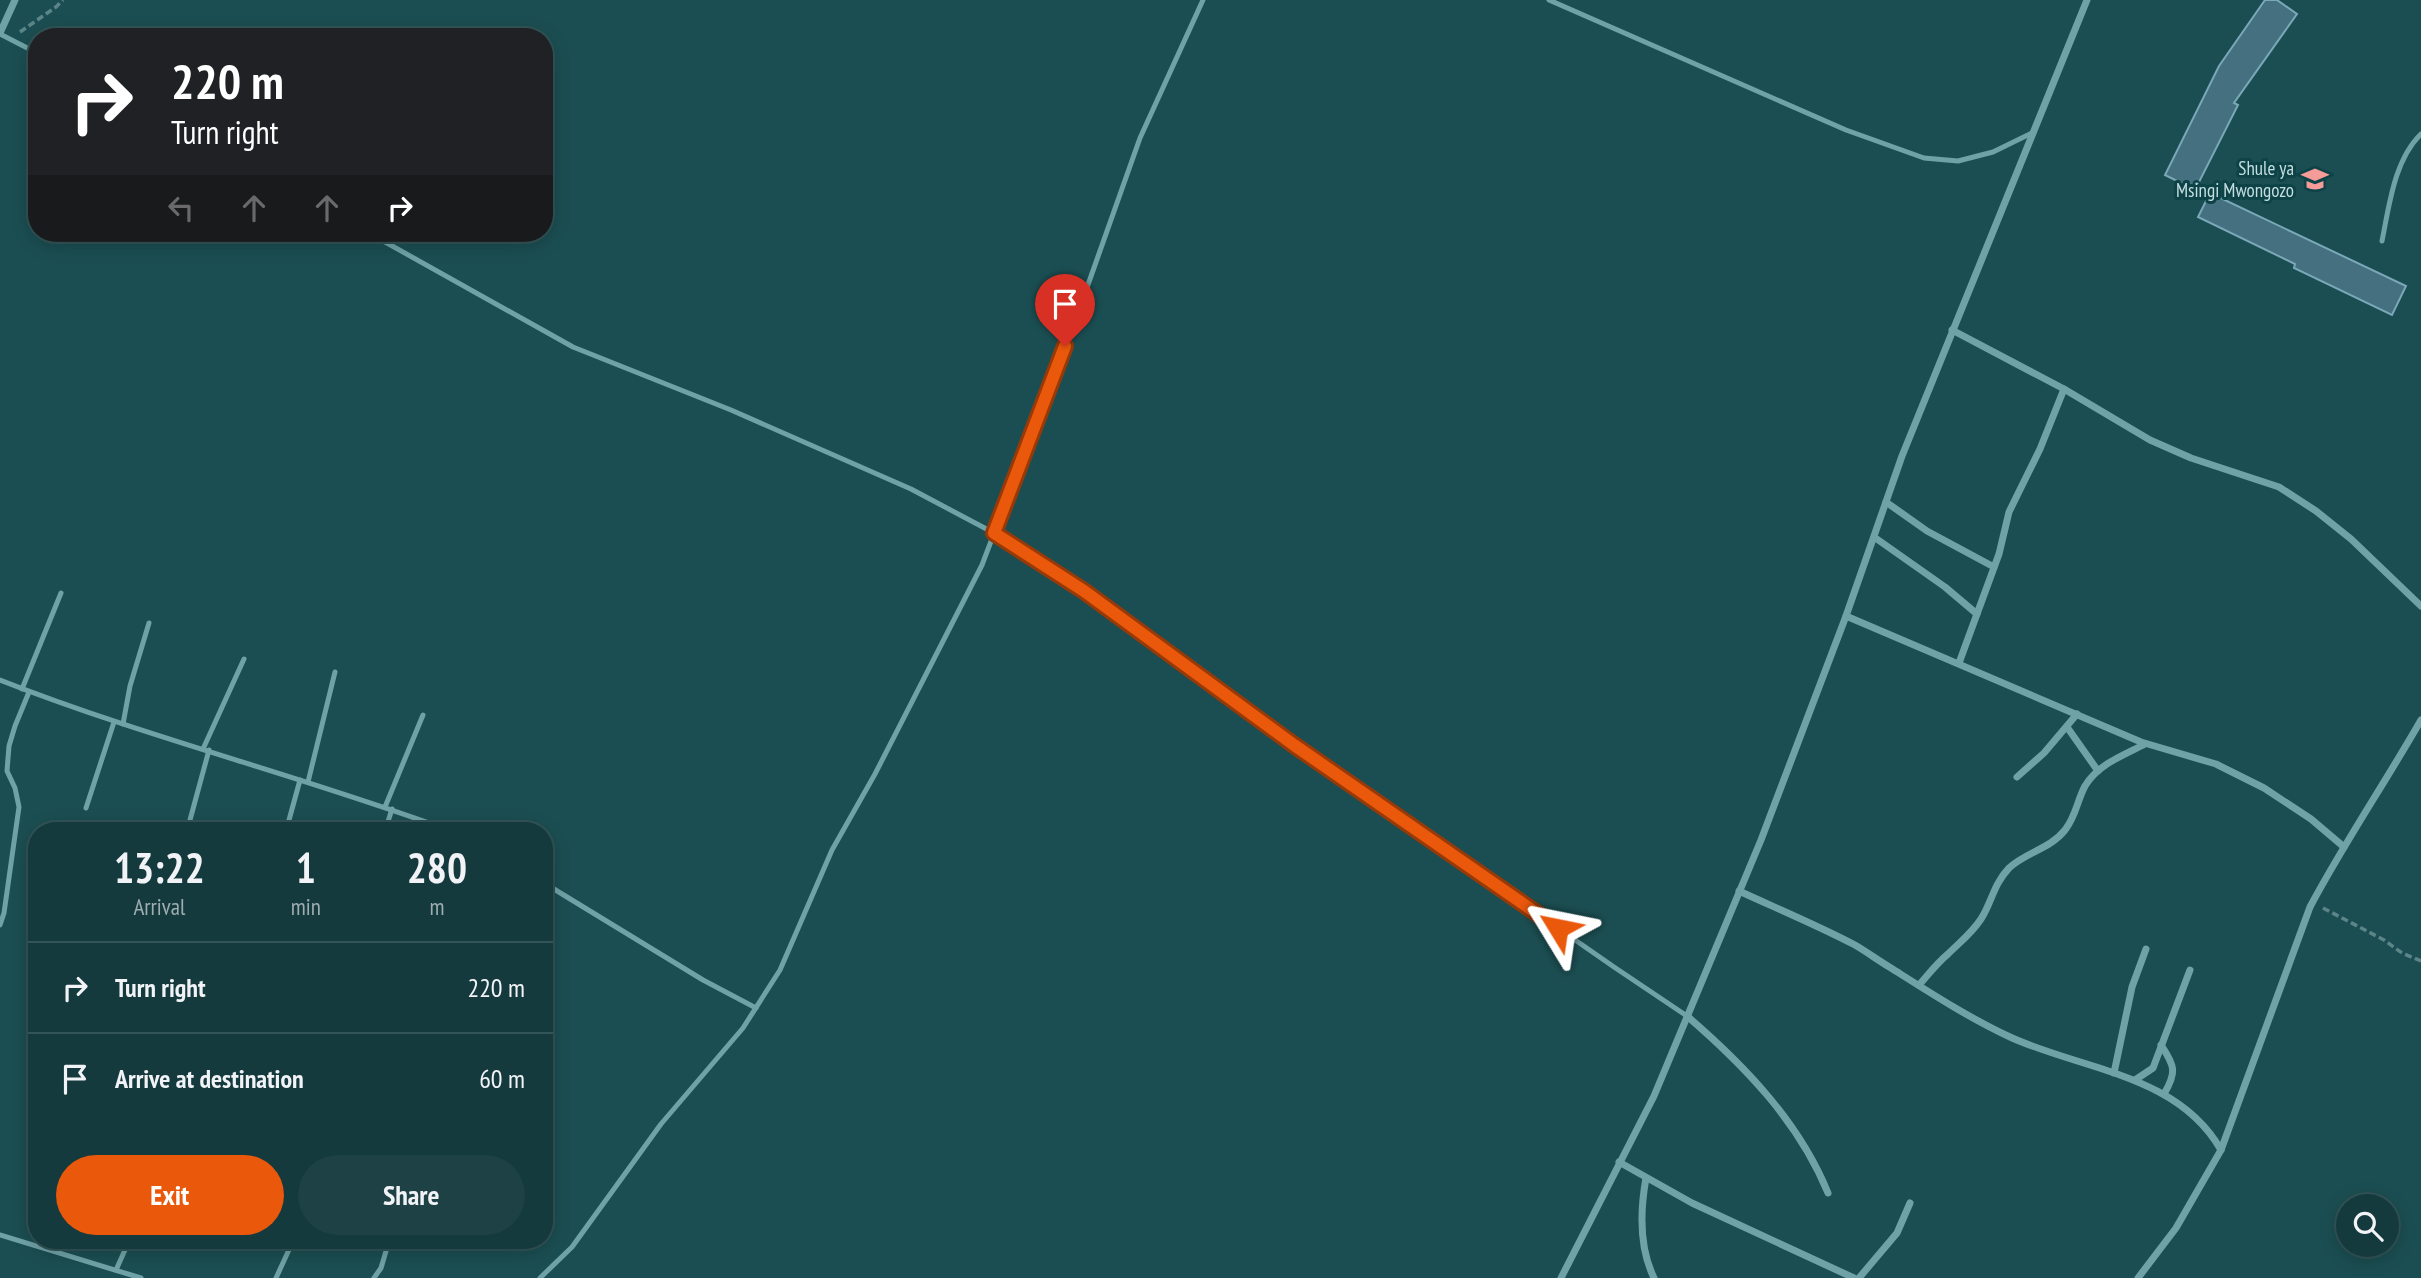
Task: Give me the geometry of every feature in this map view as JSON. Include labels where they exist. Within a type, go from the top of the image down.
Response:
[{"type":"street","points":[[0,33],[15,0]]},
{"type":"street","points":[[1561,1278],[1654,1096],[1796,753],[1886,502],[1952,330],[2087,0]]},
{"type":"street","points":[[1952,330],[2064,389],[2150,440],[2191,458],[2279,487],[2351,538],[2421,606]]},
{"type":"street","points":[[1959,663],[1994,566],[2010,512],[2040,449],[2064,389]]},
{"type":"street","points":[[1886,502],[1927,531],[1994,566]]},
{"type":"street","points":[[1874,537],[1945,587],[1977,614]]},
{"type":"street","points":[[1846,616],[2146,743],[2216,764],[2264,788],[2311,819],[2344,846]]},
{"type":"street","points":[[2017,777],[2044,753],[2077,715]]},
{"type":"street","points":[[2138,1278],[2176,1228],[2221,1150],[2314,900],[2421,720]]},
{"type":"street","points":[[2067,727],[2098,771]]},
{"type":"street","points":[[1919,985],[1946,955],[1969,935],[1982,917],[1996,883],[2010,867],[2025,856],[2047,846],[2065,831],[2077,812],[2085,787],[2102,766],[2146,743]]},
{"type":"street","points":[[1739,891],[1856,946],[2010,1037],[2135,1080],[2164,1094],[2190,1112],[2211,1133],[2221,1150]]},
{"type":"street","points":[[2114,1073],[2132,987],[2146,949]]},
{"type":"street","points":[[2135,1080],[2153,1068],[2190,970]]},
{"type":"street","points":[[1687,1016],[1753,1078],[1806,1145],[1828,1193]]},
{"type":"street","points":[[2161,1045],[2174,1073],[2164,1094]]},
{"type":"street","points":[[1619,1162],[1692,1203],[1857,1278],[1897,1233],[1910,1203]]},
{"type":"street","points":[[1646,1178],[1642,1203],[1642,1240],[1654,1278]]},
{"type":"street","points":[[2145,1269],[2146,1278]]},
{"type":"lane","points":[[540,1278],[572,1247],[661,1124],[743,1028],[780,970],[832,850],[875,774],[982,565],[1084,296],[1140,138],[1203,0]]},
{"type":"lane","points":[[1549,0],[1833,125],[1924,158],[1958,161],[1993,152],[2034,132]]},
{"type":"lane","points":[[0,33],[28,48]]},
{"type":"lane","points":[[2382,242],[2390,195],[2403,162],[2421,134]]},
{"type":"lane","points":[[385,242],[573,347],[731,410],[911,489],[994,533],[1084,591],[1294,745],[1687,1016]]},
{"type":"lane","points":[[22,689],[61,593]]},
{"type":"lane","points":[[123,724],[130,686],[149,623]]},
{"type":"lane","points":[[189,822],[206,750],[244,659]]},
{"type":"lane","points":[[308,782],[335,672]]},
{"type":"lane","points":[[0,680],[78,711],[300,779],[426,822]]},
{"type":"lane","points":[[0,925],[4,914],[19,807],[15,788],[7,771],[9,746],[29,692]]},
{"type":"lane","points":[[385,807],[423,715]]},
{"type":"lane","points":[[86,808],[114,722]]},
{"type":"lane","points":[[288,822],[300,779]]},
{"type":"lane","points":[[388,822],[392,810]]},
{"type":"lane","points":[[553,888],[703,980],[756,1008]]},
{"type":"lane","points":[[0,1235],[28,1243]]},
{"type":"lane","points":[[46,1249],[116,1270],[122,1275],[141,1278]]},
{"type":"lane","points":[[116,1270],[125,1249]]},
{"type":"lane","points":[[276,1278],[289,1249]]},
{"type":"lane","points":[[374,1278],[381,1268],[387,1249]]},
{"type":"path","points":[[10,39],[56,8],[63,0]]},
{"type":"path","points":[[2314,900],[2326,911],[2421,961]]},
{"type":"building","points":[[2265,0],[2277,0],[2297,14],[2234,103],[2238,105],[2195,190],[2165,175],[2219,66]]},
{"type":"building","points":[[2210,193],[2406,286],[2392,315],[2294,268],[2295,264],[2198,217]]},
{"type":"place","name":"Shule ya Msingi Mwongozo","points":[[2315,179]]},
{"type":"route","points":[[1065,346],[994,533],[1084,591],[1169,656],[1294,745],[1558,928]]}]
